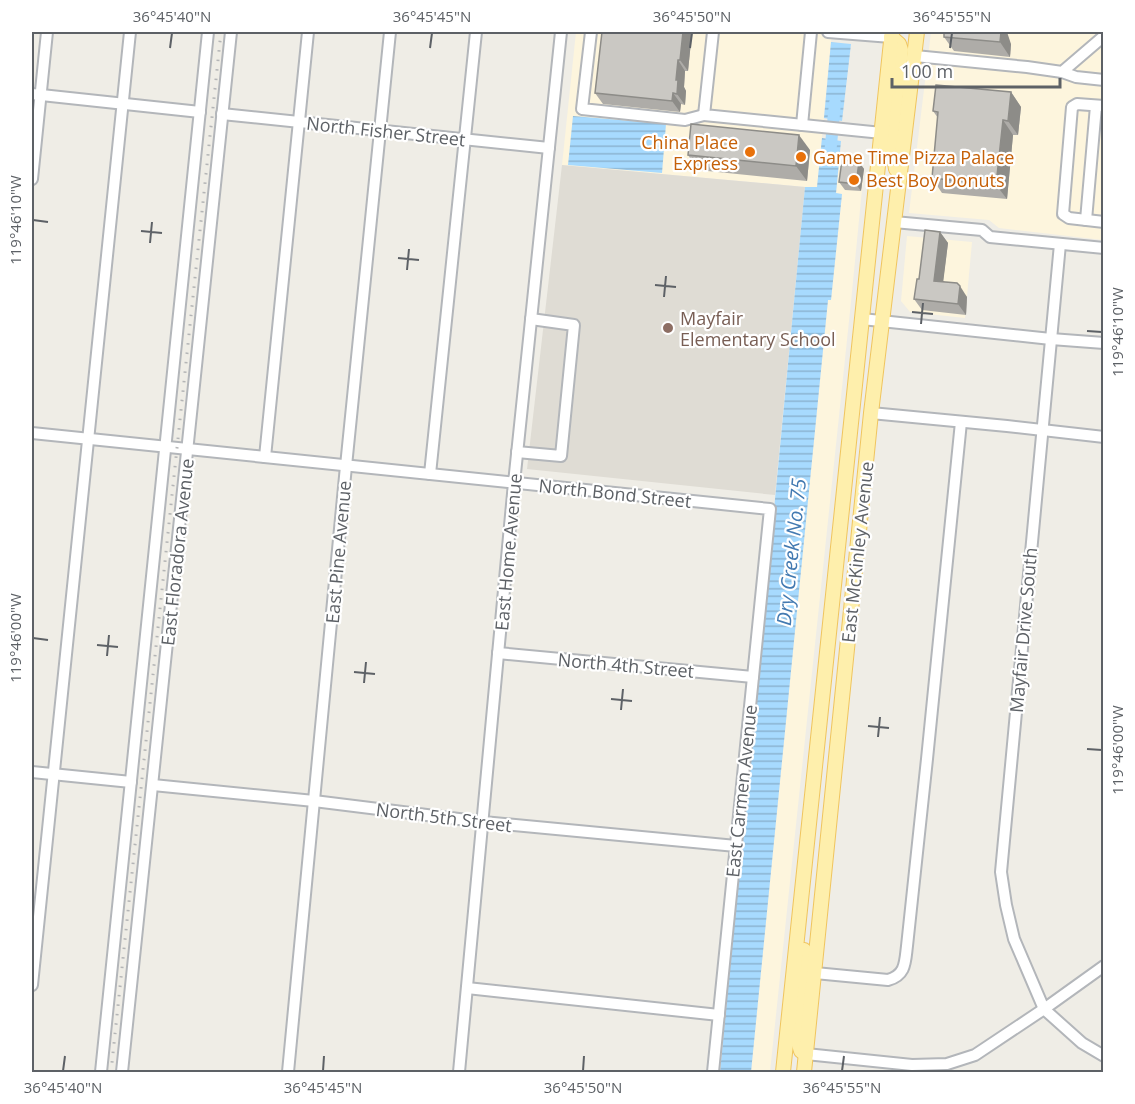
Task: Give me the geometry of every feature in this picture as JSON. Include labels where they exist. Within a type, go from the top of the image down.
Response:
[{"type":"main road","name":"East McKinley Avenue","points":[[804,1072],[871,413],[917,32]]},
{"type":"main road","name":"East McKinley Avenue","points":[[783,1072],[861,319],[895,33]]},
{"type":"main road","points":[[895,33],[909,52],[915,56]]},
{"type":"main road","points":[[895,33],[901,50],[891,139],[898,189]]},
{"type":"main road","points":[[800,909],[804,952],[796,1038],[801,1051],[806,1054]]},
{"type":"street","points":[[32,179],[36,95],[47,32]]},
{"type":"street","points":[[32,985],[130,32]]},
{"type":"street","name":"East Floradora Avenue","points":[[101,1072],[208,32]]},
{"type":"street","name":"East Floradora Avenue","points":[[122,1072],[231,32]]},
{"type":"street","points":[[265,457],[308,32]]},
{"type":"street","name":"East Pine Avenue","points":[[288,1072],[390,32]]},
{"type":"street","points":[[430,474],[476,32]]},
{"type":"street","name":"East Home Avenue","points":[[459,1072],[517,452],[561,32]]},
{"type":"street","points":[[591,32],[582,109],[685,120],[704,115],[882,133]]},
{"type":"street","points":[[704,115],[713,32]]},
{"type":"street","points":[[802,125],[812,32]]},
{"type":"street","points":[[830,32],[895,33]]},
{"type":"street","points":[[1062,72],[1104,36]]},
{"type":"street","points":[[915,56],[1027,67],[1104,80]]},
{"type":"street","points":[[36,95],[200,112]]},
{"type":"street","points":[[1086,220],[1100,106],[1077,104],[1072,107],[1063,214],[1069,218],[1086,220],[1104,222]]},
{"type":"street","name":"North Fisher Street","points":[[222,114],[549,148]]},
{"type":"street","points":[[894,222],[982,230],[990,237],[1104,248]]},
{"type":"street","name":"Mayfair Drive South","points":[[1044,1009],[1014,939],[1001,872],[1060,244]]},
{"type":"street","points":[[517,452],[561,456],[574,325],[531,319]]},
{"type":"street","points":[[861,319],[1104,343]]},
{"type":"street","points":[[871,413],[1104,437]]},
{"type":"street","points":[[815,973],[888,980],[897,978],[903,970],[961,422]]},
{"type":"street","name":"North Bond Street","points":[[32,433],[770,509]]},
{"type":"street","name":"East Carmen Avenue","points":[[713,1072],[770,509]]},
{"type":"street","name":"North 4th Street","points":[[498,653],[753,677]]},
{"type":"street","points":[[32,772],[131,782]]},
{"type":"street","name":"North 5th Street","points":[[153,784],[483,822],[736,846]]},
{"type":"street","points":[[806,1054],[912,1065],[947,1064],[975,1055],[1104,966]]},
{"type":"street","points":[[467,988],[719,1015]]},
{"type":"street","points":[[1044,1009],[1082,1043],[1104,1056]]},
{"type":"shaded area","points":[[576,32],[832,32],[817,188],[562,165]]},
{"type":"shaded area","points":[[931,32],[1103,32],[1103,240],[999,228],[989,220],[909,213]]},
{"type":"shaded area","name":"Mayfair Elementary School","points":[[562,165],[805,187],[775,495],[527,469]]},
{"type":"shaded area","points":[[839,166],[864,169],[770,1072],[751,1072],[828,300],[831,300],[842,195],[836,193]]},
{"type":"shaded area","points":[[907,236],[972,242],[965,318],[910,312],[901,301]]},
{"type":"water","points":[[831,42],[851,44],[842,121],[824,118]]},
{"type":"water","points":[[573,116],[666,124],[662,173],[568,165]]},
{"type":"water","points":[[822,138],[841,141],[836,193],[842,194],[831,300],[828,300],[751,1072],[720,1072],[805,187],[817,187]]},
{"type":"building","points":[[602,32],[683,32],[676,80],[678,80],[677,94],[673,93],[672,101],[595,93]]},
{"type":"building","points":[[944,32],[1001,32],[1000,42],[944,37]]},
{"type":"building","points":[[936,85],[1011,92],[1008,121],[1003,120],[996,185],[932,178],[938,112],[933,111]]},
{"type":"building","points":[[691,124],[799,135],[796,166],[688,155]]},
{"type":"building","points":[[842,160],[859,162],[856,184],[839,182]]},
{"type":"building","points":[[925,230],[940,232],[934,281],[957,283],[960,286],[958,304],[914,299]]},
{"type":"waterway","name":"Dry Creek No. 75","points":[[830,155],[835,103]]},
{"type":"railway","points":[[111,1072],[221,32]]},
{"type":"place","name":"China Place Express","points":[[750,152]]},
{"type":"place","name":"Game Time Pizza Palace","points":[[801,157]]},
{"type":"place","name":"Best Boy Donuts","points":[[854,180]]},
{"type":"place","name":"Mayfair Elementary School","points":[[668,328]]}]
